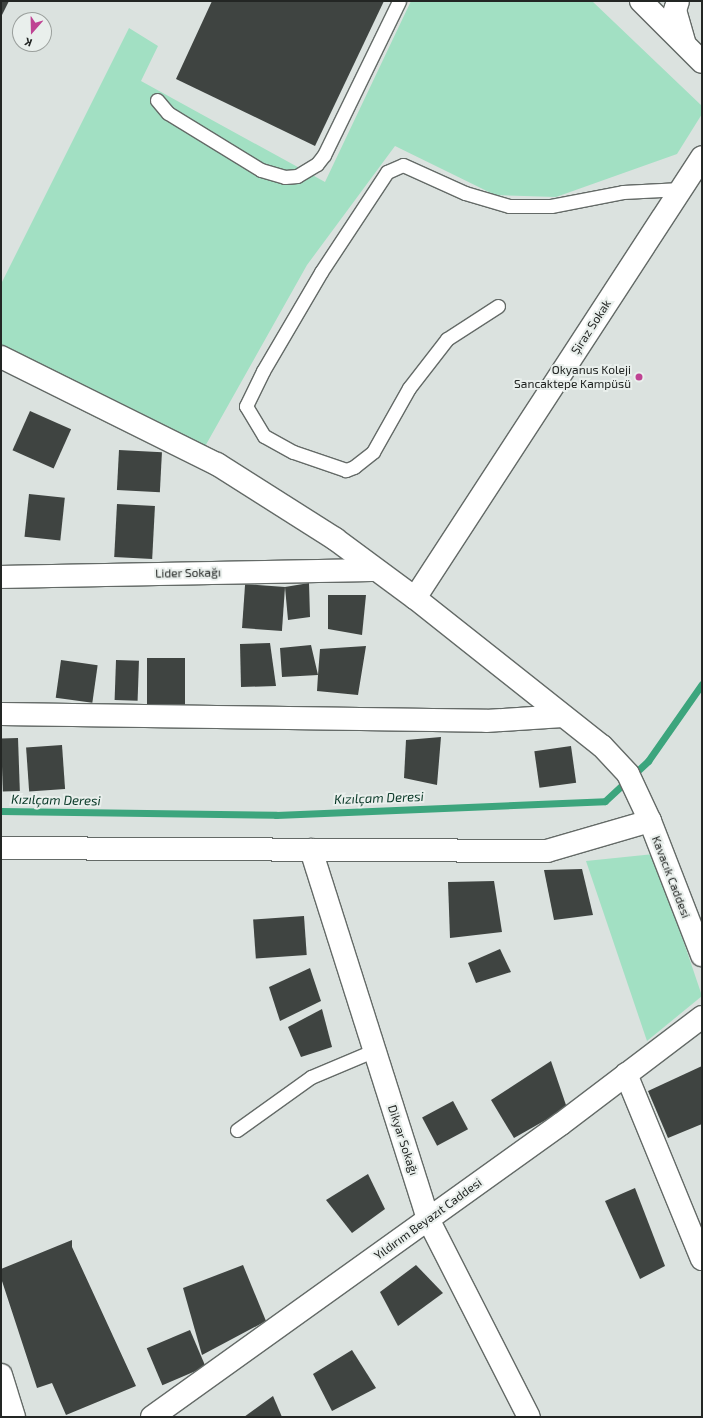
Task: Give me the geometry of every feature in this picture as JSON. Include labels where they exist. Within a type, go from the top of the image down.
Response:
[{"type":"street","points":[[641,1],[702,62]]},
{"type":"street","points":[[678,1],[676,10],[680,38],[702,62]]},
{"type":"street","name":"Şiraz Sokak","points":[[416,598],[702,157]]},
{"type":"street","name":"Kavacık Caddesi","points":[[1,357],[218,464],[335,539],[374,570],[416,598],[602,746],[632,783],[650,821],[702,955]]},
{"type":"street","name":"Lider Sokağı","points":[[1,576],[374,570]]},
{"type":"street","points":[[1,714],[486,721],[563,716]]},
{"type":"street","points":[[1,848],[547,850],[650,821]]},
{"type":"street","name":"Dikyar Sokağı","points":[[311,850],[428,1219],[529,1417]]},
{"type":"street","name":"Yıldırım Beyazıt Caddesi","points":[[152,1417],[428,1219],[702,1017]]},
{"type":"street","points":[[626,1074],[702,1259]]},
{"type":"street","points":[[1,1375],[14,1417]]},
{"type":"lane","points":[[157,100],[168,113],[261,170],[272,175],[297,176],[317,164],[324,155],[399,1]]},
{"type":"lane","points":[[498,306],[447,339],[409,388],[373,452],[354,467],[346,470],[293,452],[264,436],[246,406],[321,272],[387,172],[402,165],[465,193],[509,206],[551,206],[610,194],[681,190]]},
{"type":"lane","points":[[237,1130],[311,1077],[374,1050]]},
{"type":"green space","points":[[411,1],[592,1],[702,106],[702,114],[677,154],[556,197],[495,195],[395,146],[307,265],[203,450],[1,345],[1,284],[129,28],[158,46],[141,81],[325,182]]},
{"type":"green space","points":[[654,854],[702,996],[647,1041],[586,861]]},
{"type":"building","points":[[1,1],[9,1],[1,17]]},
{"type":"building","points":[[212,1],[384,1],[315,146],[176,79]]},
{"type":"building","points":[[30,411],[71,429],[54,469],[13,450]]},
{"type":"building","points":[[119,450],[162,452],[160,492],[117,490]]},
{"type":"building","points":[[29,494],[65,498],[60,541],[25,537]]},
{"type":"building","points":[[117,504],[155,506],[152,559],[114,557]]},
{"type":"building","points":[[309,583],[310,617],[288,620],[285,587]]},
{"type":"building","points":[[245,584],[285,587],[282,631],[242,628]]},
{"type":"building","points":[[328,595],[366,595],[362,635],[328,629]]},
{"type":"building","points":[[270,643],[276,686],[241,687],[240,644]]},
{"type":"building","points":[[311,645],[318,675],[282,677],[280,648]]},
{"type":"building","points":[[366,646],[358,695],[317,691],[320,649]]},
{"type":"building","points":[[147,658],[185,658],[185,705],[147,705]]},
{"type":"building","points":[[61,660],[98,665],[92,703],[56,698]]},
{"type":"building","points":[[116,660],[139,661],[138,701],[115,700]]},
{"type":"building","points":[[441,737],[437,785],[404,778],[406,740]]},
{"type":"building","points":[[18,738],[20,791],[3,792],[1,739]]},
{"type":"building","points":[[62,745],[65,789],[29,791],[26,748]]},
{"type":"building","points":[[571,746],[576,783],[540,788],[534,751]]},
{"type":"building","points":[[582,869],[593,915],[554,920],[544,870]]},
{"type":"building","points":[[494,881],[502,932],[450,938],[448,882]]},
{"type":"building","points":[[304,916],[307,955],[256,958],[253,920]]},
{"type":"building","points":[[500,949],[511,972],[476,983],[468,963]]},
{"type":"building","points":[[310,968],[321,1001],[280,1021],[269,987]]},
{"type":"building","points":[[322,1009],[332,1047],[301,1057],[288,1027]]},
{"type":"building","points":[[551,1061],[567,1108],[514,1138],[491,1100]]},
{"type":"building","points":[[702,1066],[702,1124],[668,1138],[648,1091]]},
{"type":"building","points":[[453,1101],[468,1129],[437,1146],[422,1117]]},
{"type":"building","points":[[368,1174],[385,1209],[352,1233],[326,1200]]},
{"type":"building","points":[[635,1188],[665,1266],[640,1279],[605,1201]]},
{"type":"building","points":[[72,1240],[72,1247],[136,1386],[66,1415],[52,1383],[37,1388],[1,1278],[1,1269]]},
{"type":"building","points":[[243,1265],[266,1321],[202,1355],[183,1288]]},
{"type":"building","points":[[416,1265],[443,1293],[398,1326],[380,1292]]},
{"type":"building","points":[[190,1330],[206,1367],[162,1385],[147,1348]]},
{"type":"building","points":[[352,1350],[376,1388],[332,1411],[313,1374]]},
{"type":"building","points":[[273,1396],[282,1417],[244,1417]]},
{"type":"waterway","name":"Kızılçam Deresi","points":[[1,811],[276,815],[605,801],[648,761],[702,684]]},
{"type":"place","name":"Okyanus Koleji Sancaktepe Kampüsü","points":[[639,377]]}]
